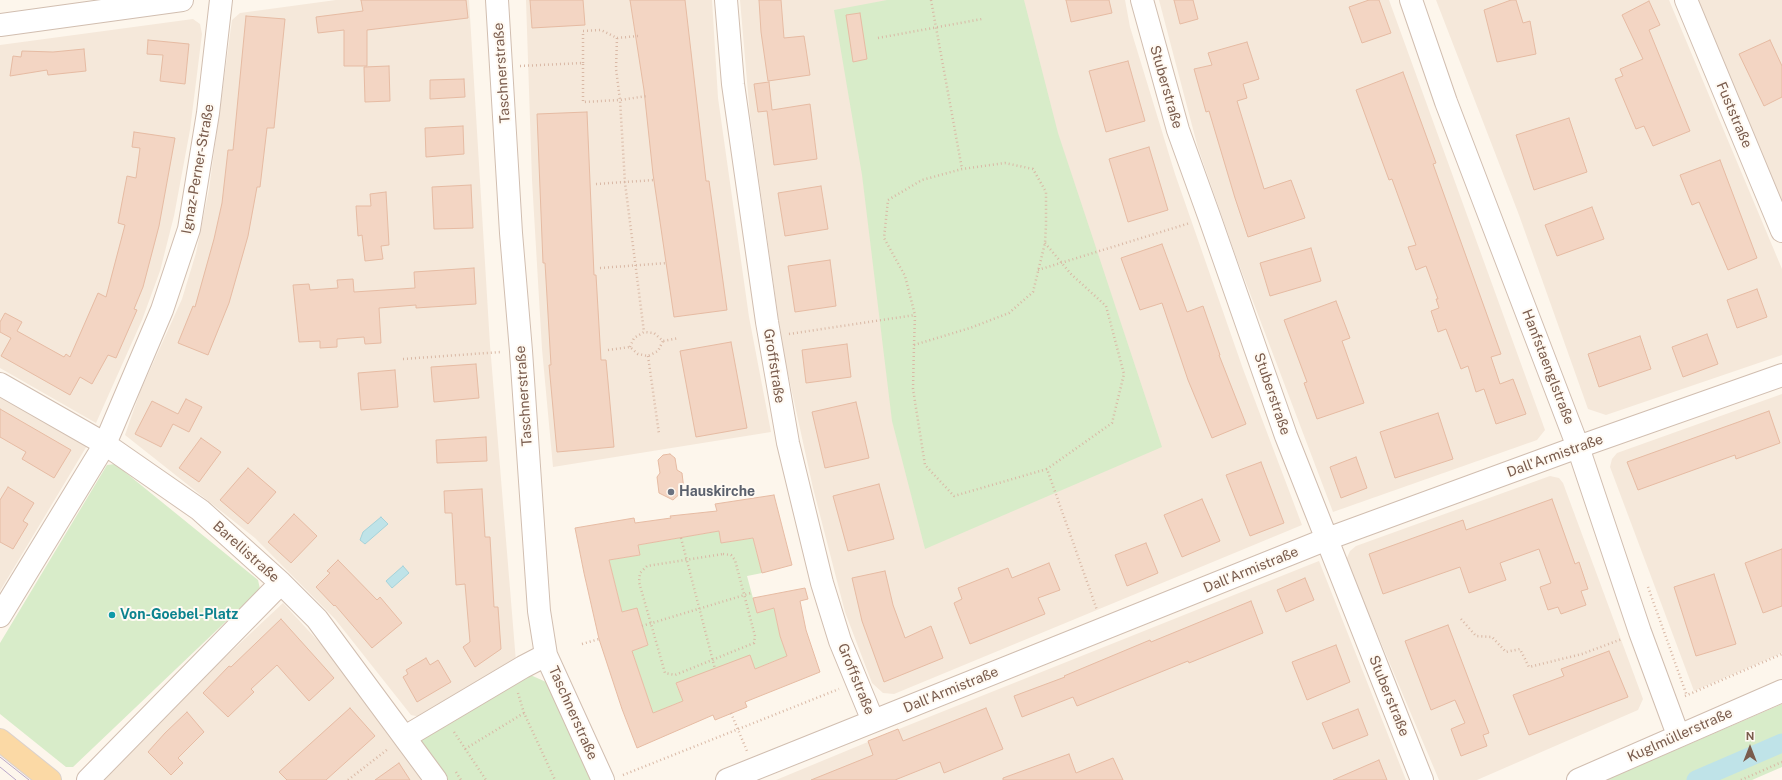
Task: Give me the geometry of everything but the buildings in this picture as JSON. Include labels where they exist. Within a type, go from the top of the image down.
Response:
[{"type":"main road","points":[[0,740],[50,780]]},
{"type":"street","points":[[0,25],[182,0]]},
{"type":"street","name":"Ignaz-Perner-Straße","points":[[105,444],[162,310],[189,229],[208,113],[221,0]]},
{"type":"street","name":"Taschnerstraße","points":[[497,0],[511,233],[521,351],[539,611],[546,655],[611,779]]},
{"type":"street","name":"Groffstraße","points":[[726,0],[733,84],[770,336],[788,443],[820,576],[840,641],[873,721]]},
{"type":"street","name":"Stuberstraße","points":[[1142,0],[1178,130],[1210,216],[1286,436],[1422,780]]},
{"type":"street","name":"Hanfstaenglstraße","points":[[1411,0],[1446,102],[1578,447],[1640,632],[1678,735]]},
{"type":"street","name":"Fuststraße","points":[[1686,0],[1782,231]]},
{"type":"street","name":"Dall'Armistraße","points":[[727,780],[1327,539],[1578,447],[1782,375]]},
{"type":"street","name":"Barellistraße","points":[[0,384],[105,444],[200,510],[281,583],[317,619],[405,737],[444,774]]},
{"type":"street","points":[[0,616],[105,444]]},
{"type":"street","points":[[88,780],[281,583]]},
{"type":"street","points":[[405,737],[546,655]]},
{"type":"street","name":"Kuglmüllerstraße","points":[[1578,780],[1678,735],[1782,691]]},
{"type":"path","points":[[931,0],[962,169]]},
{"type":"path","points":[[878,38],[982,19]]},
{"type":"path","points":[[638,36],[617,38],[601,30],[583,31],[583,102],[620,100],[647,96]]},
{"type":"path","points":[[617,38],[616,68],[620,100],[625,183],[644,332]]},
{"type":"path","points":[[501,68],[583,63]]},
{"type":"path","points":[[914,345],[970,328],[1009,313],[1033,292],[1045,243],[1046,192],[1033,169],[1005,163],[962,169],[922,180],[888,200],[884,238],[905,276],[915,315],[914,345],[913,389],[925,465],[954,496],[1047,470],[1112,423],[1124,374],[1106,306],[1071,274],[1045,243]]},
{"type":"path","points":[[596,184],[654,180]]},
{"type":"path","points":[[1038,270],[1210,216]]},
{"type":"path","points":[[600,268],[667,263]]},
{"type":"path","points":[[770,336],[915,315]]},
{"type":"path","points":[[630,347],[634,338],[644,332],[654,333],[663,341]]},
{"type":"path","points":[[663,341],[679,338]]},
{"type":"path","points":[[608,350],[630,347],[638,354],[648,356],[658,351],[663,341]]},
{"type":"path","points":[[403,359],[521,351]]},
{"type":"path","points":[[648,356],[659,434]]},
{"type":"path","points":[[1047,470],[1098,613]]},
{"type":"path","points":[[681,538],[714,669]]},
{"type":"path","points":[[722,554],[731,555],[735,560],[755,636],[754,643],[675,675],[665,673],[639,582],[640,573],[647,566],[686,559],[722,554]]},
{"type":"path","points":[[642,626],[751,593]]},
{"type":"path","points":[[1461,619],[1476,636],[1492,637],[1506,652],[1520,649],[1529,667],[1582,654],[1640,632]]},
{"type":"path","points":[[582,644],[599,639]]},
{"type":"path","points":[[1666,704],[1782,654]]},
{"type":"path","points":[[611,779],[846,686]]},
{"type":"path","points":[[512,697],[523,690]]},
{"type":"path","points":[[518,693],[524,713],[555,780]]},
{"type":"path","points":[[465,749],[524,713]]},
{"type":"path","points":[[731,713],[748,752]]},
{"type":"path","points":[[448,736],[460,728]]},
{"type":"path","points":[[454,732],[486,780]]},
{"type":"path","points":[[348,780],[405,737]]},
{"type":"path","points":[[1742,780],[1782,762]]},
{"type":"path","points":[[444,774],[461,780]]},
{"type":"shaded area","points":[[336,0],[469,0],[490,345],[516,662],[421,717],[411,715],[335,619],[255,538],[125,435],[140,392],[182,299],[196,253],[209,189],[232,20],[240,13]]},
{"type":"shaded area","points":[[526,0],[712,0],[718,98],[749,317],[771,432],[553,467],[542,349],[532,180]]},
{"type":"shaded area","points":[[740,0],[1125,0],[1130,27],[1175,174],[1243,369],[1302,525],[894,694],[883,693],[872,683],[845,612],[813,488],[783,351],[750,116]]},
{"type":"shaded area","points":[[1159,0],[1389,0],[1545,430],[1537,440],[1333,512],[1235,254],[1198,148]]},
{"type":"shaded area","points":[[1436,0],[1669,0],[1782,269],[1782,355],[1606,415],[1588,409],[1519,215]]},
{"type":"shaded area","points":[[1694,0],[1782,0],[1782,211]]},
{"type":"shaded area","points":[[193,19],[200,24],[202,34],[190,130],[174,216],[160,271],[142,320],[96,423],[0,368],[0,45]]},
{"type":"shaded area","points":[[0,394],[88,444],[0,591]]},
{"type":"shaded area","points":[[1782,394],[1782,653],[1694,691],[1610,467],[1612,459],[1617,453]]},
{"type":"shaded area","points":[[1550,476],[1559,478],[1563,483],[1643,699],[1638,710],[1477,780],[1439,780],[1346,560],[1350,551],[1356,546]]},
{"type":"shaded area","points":[[1319,561],[1406,780],[776,780],[904,727]]},
{"type":"shaded area","points":[[283,603],[355,681],[425,780],[97,780],[97,777]]},
{"type":"green space","points":[[887,0],[1024,0],[1058,133],[1162,447],[925,549],[892,421],[862,175],[834,10]]},
{"type":"green space","points":[[115,464],[258,580],[260,589],[73,767],[66,767],[0,714],[0,643],[107,465]]},
{"type":"green space","points":[[719,531],[721,543],[753,538],[762,573],[747,576],[757,613],[774,608],[780,636],[787,656],[755,669],[750,656],[676,684],[683,701],[653,713],[632,651],[648,645],[637,609],[622,612],[609,560],[640,555],[638,545]]},
{"type":"green space","points":[[526,673],[546,682],[595,780],[445,780],[415,739]]},
{"type":"green space","points":[[1782,704],[1782,767],[1752,780],[1606,780]]},
{"type":"water","points":[[381,517],[388,524],[365,544],[360,540],[363,532]]},
{"type":"water","points":[[403,566],[409,573],[392,588],[386,581]]},
{"type":"waterway","points":[[1696,780],[1782,743]]},
{"type":"tram line","points":[[0,757],[29,780]]},
{"type":"tram line","points":[[0,767],[16,780]]},
{"type":"place","name":"Hauskirche","points":[[671,492]]},
{"type":"place","name":"Von-Goebel-Platz","points":[[112,615]]}]
